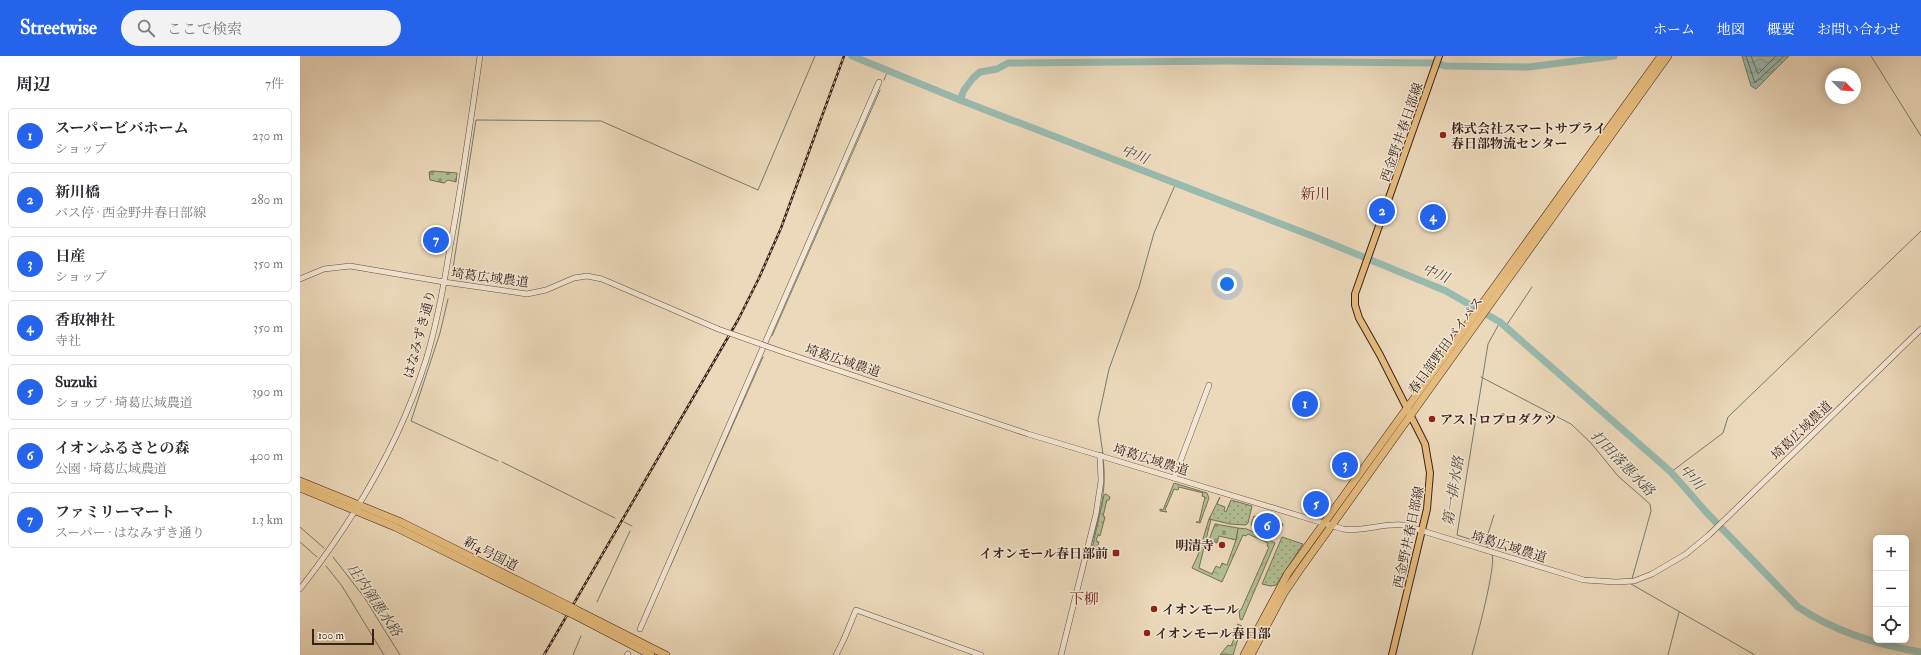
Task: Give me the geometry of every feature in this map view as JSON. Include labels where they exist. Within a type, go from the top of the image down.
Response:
[{"type":"highway","name":"春日部野田バイパス","points":[[1251,655],[1284,593],[1327,524],[1407,408],[1469,327],[1663,58]]},
{"type":"highway","name":"春日部野田バイパス","points":[[1244,655],[1276,592],[1410,414],[1469,327]]},
{"type":"highway","name":"新4号国道","points":[[300,481],[359,508]]},
{"type":"highway","name":"新4号国道","points":[[300,488],[359,508],[421,532],[564,607],[651,655]]},
{"type":"highway","name":"新4号国道","points":[[573,612],[666,655]]},
{"type":"main road","name":"西金野井春日部線","points":[[1392,655],[1429,500],[1430,473],[1425,444],[1357,310],[1355,294],[1439,56]]},
{"type":"street","name":"はなみずき通り","points":[[300,589],[334,545],[359,508],[389,452],[413,396],[426,359],[444,282],[480,56]]},
{"type":"street","points":[[640,629],[879,82]]},
{"type":"street","name":"埼葛広域農道","points":[[300,279],[324,269],[350,266],[527,294],[546,290],[574,278],[587,276],[718,329],[1028,434],[1343,529],[1360,530],[1385,524],[1397,524],[1422,530],[1568,576],[1603,582],[1634,581],[1652,574],[1686,554],[1709,535],[1921,329]]},
{"type":"street","points":[[1174,478],[1209,385]]},
{"type":"street","points":[[1061,655],[1096,514],[1101,481],[1100,455]]},
{"type":"street","points":[[836,655],[856,610],[981,655]]},
{"type":"green space","points":[[429,172],[457,173],[456,182],[448,180],[444,183],[430,180]]},
{"type":"green space","points":[[1174,483],[1207,493],[1209,498],[1200,523],[1196,522],[1199,522],[1205,497],[1202,496],[1203,493],[1179,487],[1178,490],[1174,489],[1165,510],[1167,512],[1160,511],[1160,509],[1163,510]]},
{"type":"green space","points":[[1106,494],[1110,497],[1109,500],[1107,500],[1103,516],[1105,517],[1100,536],[1098,535],[1096,541],[1099,542],[1096,550],[1092,549],[1104,495]]},
{"type":"green space","points":[[1220,497],[1217,504],[1225,507],[1224,511],[1226,512],[1231,500],[1252,506],[1248,523],[1246,525],[1230,524],[1209,519]]},
{"type":"green space","points":[[1254,516],[1283,524],[1277,537],[1253,527],[1251,524]]},
{"type":"green space","points":[[1209,519],[1211,519],[1199,568],[1212,574],[1216,566],[1220,568],[1222,563],[1227,565],[1236,540],[1238,528],[1247,529],[1275,543],[1242,620],[1240,619],[1239,610],[1241,610],[1269,547],[1267,546],[1268,543],[1248,534],[1246,536],[1243,535],[1222,582],[1192,568],[1198,555]]},
{"type":"green space","points":[[1215,524],[1238,528],[1236,540],[1219,536],[1217,543],[1209,540]]},
{"type":"green space","points":[[1282,537],[1303,544],[1276,585],[1271,586],[1262,584]]},
{"type":"green space","points":[[1237,624],[1242,626],[1233,655],[1220,655],[1228,645],[1231,646],[1239,627]]},
{"type":"water","points":[[1742,56],[1789,56],[1756,89],[1751,86]]},
{"type":"waterway","points":[[453,268],[476,120],[601,121],[758,190],[815,56]]},
{"type":"waterway","name":"中川","points":[[852,56],[960,100],[1315,237],[1446,291],[1500,322],[1671,472],[1707,513],[1798,607],[1826,623],[1857,636],[1921,652]]},
{"type":"waterway","points":[[960,100],[964,90],[973,78],[980,72],[997,69],[1008,63],[1229,61],[1433,63],[1446,66],[1529,67],[1614,56]]},
{"type":"waterway","points":[[1871,56],[1921,136]]},
{"type":"waterway","points":[[884,80],[888,70]]},
{"type":"waterway","points":[[772,336],[880,90]]},
{"type":"waterway","points":[[1103,454],[1098,420],[1109,369],[1139,287],[1154,233],[1176,183]]},
{"type":"waterway","points":[[1671,472],[1723,433],[1728,417],[1921,231]]},
{"type":"waterway","points":[[1506,326],[1532,287]]},
{"type":"waterway","points":[[448,299],[440,333],[411,421],[498,461]]},
{"type":"waterway","name":"第一排水路","points":[[1489,549],[1485,544],[1457,535],[1488,344],[1500,322]]},
{"type":"waterway","points":[[683,537],[763,357]]},
{"type":"waterway","name":"打田落悪水路","points":[[1481,377],[1571,424],[1591,443],[1618,476],[1650,504],[1651,511],[1632,579]]},
{"type":"waterway","points":[[1088,556],[1103,496],[1103,459]]},
{"type":"waterway","points":[[502,462],[615,518]]},
{"type":"waterway","points":[[1486,545],[1486,540],[1494,515]]},
{"type":"waterway","points":[[624,522],[632,526]]},
{"type":"waterway","name":"庄内領悪水路","points":[[300,527],[324,548]]},
{"type":"waterway","points":[[597,602],[630,531]]},
{"type":"waterway","points":[[300,542],[317,557]]},
{"type":"waterway","points":[[670,567],[678,549]]},
{"type":"waterway","name":"第一排水路","points":[[1472,655],[1492,572],[1492,555]]},
{"type":"waterway","name":"庄内領悪水路","points":[[333,557],[364,597],[400,655]]},
{"type":"waterway","points":[[326,566],[342,586],[384,655]]},
{"type":"waterway","name":"打田落悪水路","points":[[1631,584],[1755,655]]},
{"type":"waterway","points":[[1668,655],[1679,612]]},
{"type":"waterway","points":[[573,655],[581,636]]},
{"type":"railway","points":[[544,655],[738,320],[759,278],[781,228],[844,56]]},
{"type":"place","name":"株式会社スマートサプライ 春日部物流センター","points":[[1443,135]]},
{"type":"place","name":"新川橋","points":[[1382,211]]},
{"type":"place","name":"香取神社","points":[[1433,217]]},
{"type":"place","name":"ファミリーマート","points":[[436,240]]},
{"type":"place","name":"スーパービバホーム","points":[[1305,404]]},
{"type":"place","name":"アストロプロダクツ","points":[[1432,419]]},
{"type":"place","name":"日産","points":[[1345,465]]},
{"type":"place","name":"Suzuki","points":[[1316,504]]},
{"type":"place","name":"イオンふるさとの森","points":[[1267,526]]},
{"type":"place","name":"明清寺","points":[[1222,545]]},
{"type":"place","name":"イオンモール春日部前","points":[[1116,553]]},
{"type":"place","name":"イオンモール","points":[[1154,609]]},
{"type":"place","name":"イオンモール春日部","points":[[1147,633]]},
{"type":"district","name":"新川","points":[[1315,194]]},
{"type":"district","name":"下柳","points":[[1084,599]]}]
